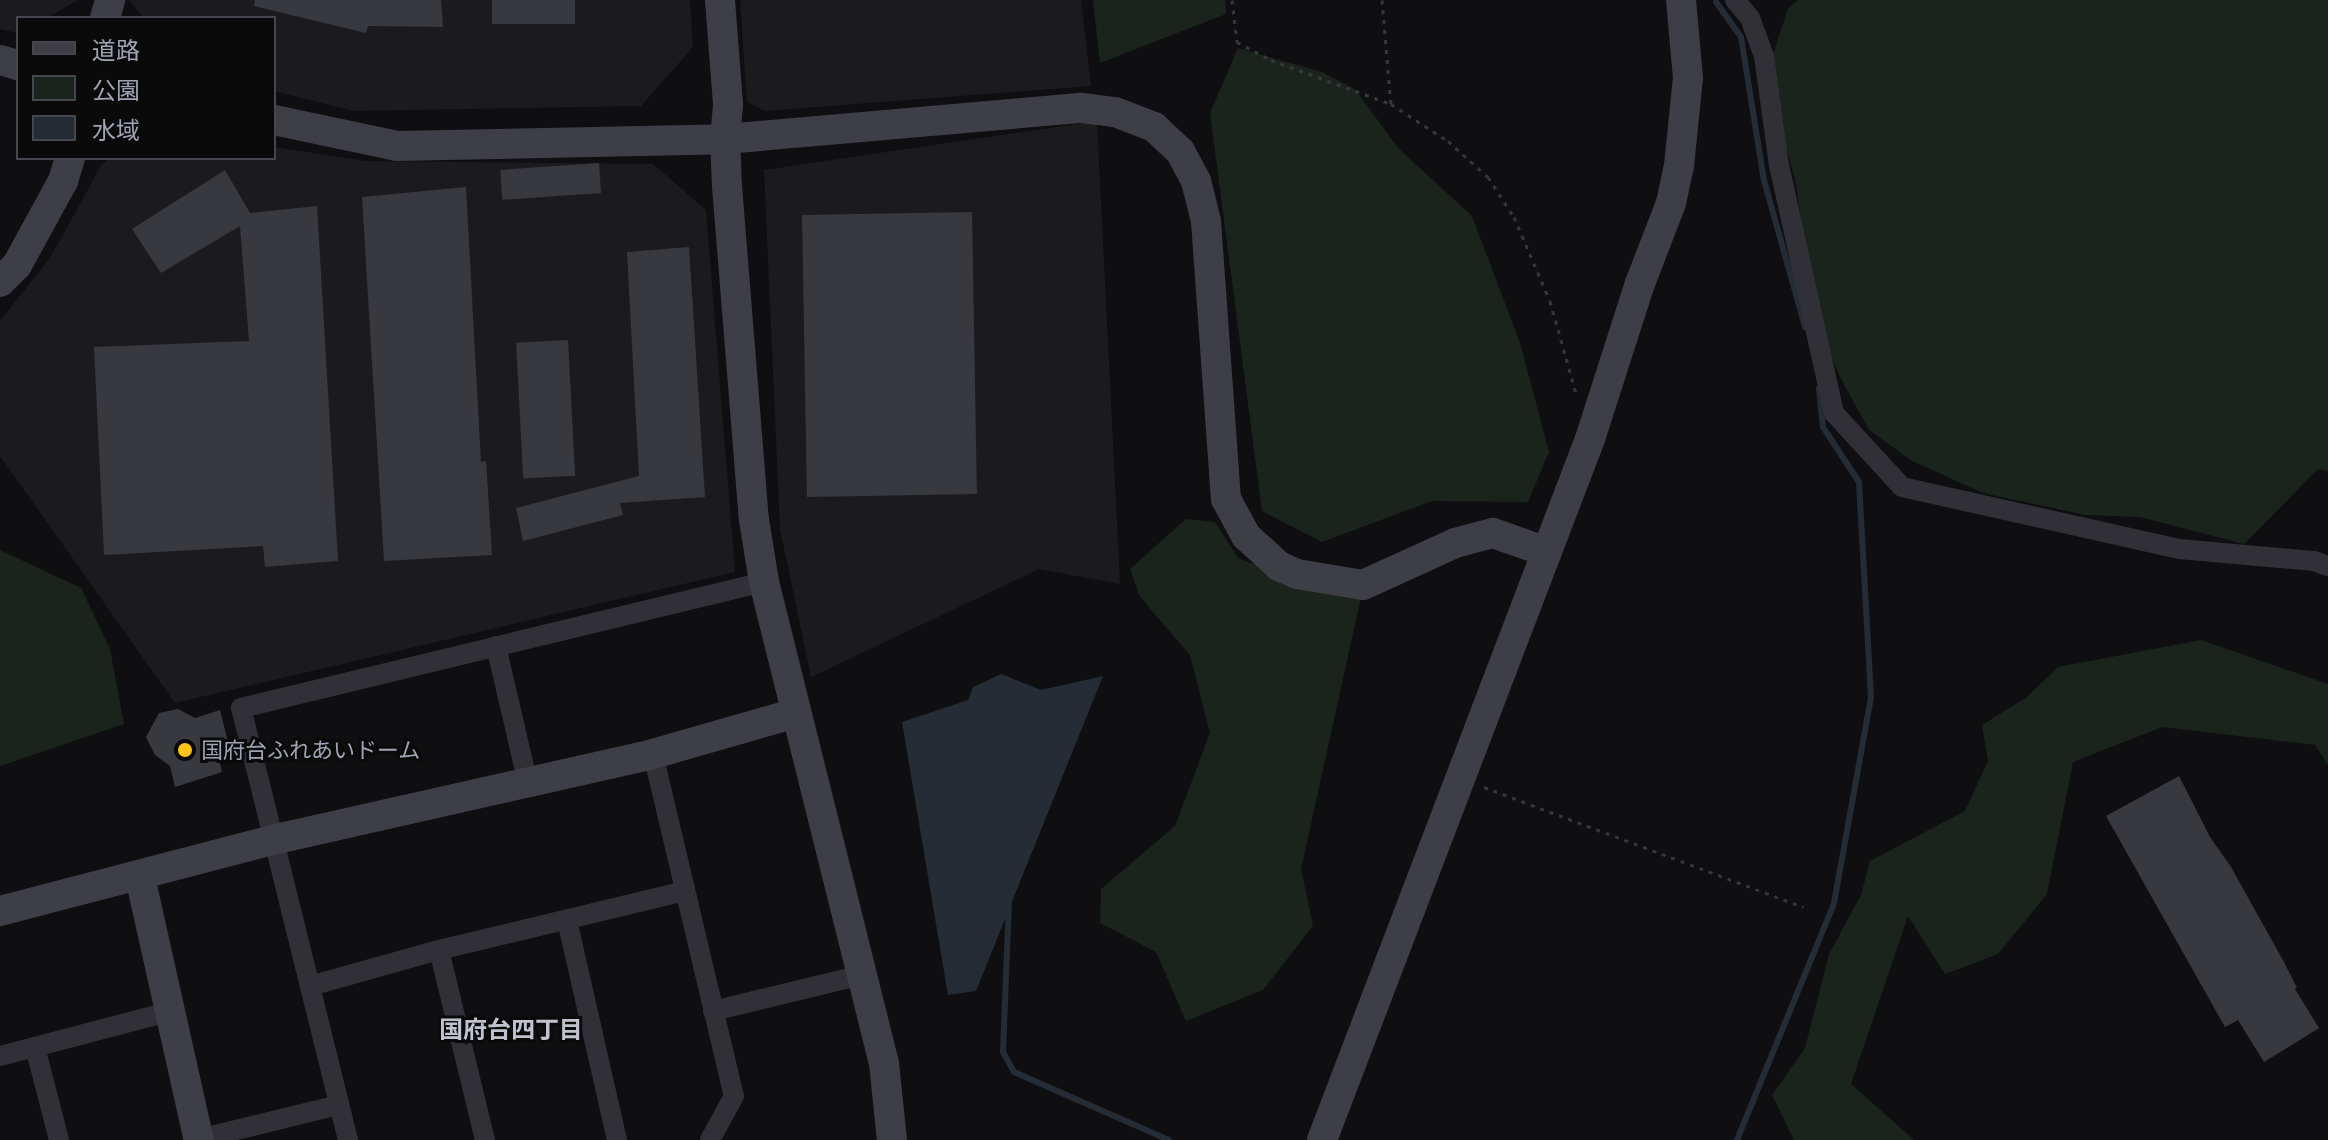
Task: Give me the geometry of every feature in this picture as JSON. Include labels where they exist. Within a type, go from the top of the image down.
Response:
[{"type":"street","points":[[720,0],[728,105],[725,139],[745,440],[764,582],[884,1063],[892,1140]]},
{"type":"street","points":[[1322,1140],[1547,552],[1671,203],[1679,166],[1688,78],[1681,0]]},
{"type":"street","points":[[1735,0],[1750,18],[1764,56],[1779,165],[1834,413],[1902,487],[2179,549],[2314,561],[2328,566]]},
{"type":"street","points":[[276,120],[397,146],[725,139],[1082,108],[1115,112],[1154,127],[1180,151],[1196,181],[1206,221],[1226,499],[1246,536],[1279,566],[1297,574],[1363,585],[1455,543],[1493,533],[1547,552]]},
{"type":"street","points":[[0,282],[17,265],[63,181],[69,160]]},
{"type":"street","points":[[348,1140],[241,708],[764,582]]},
{"type":"street","points":[[496,646],[528,784]]},
{"type":"street","points":[[0,911],[140,877],[272,840],[653,754],[796,713]]},
{"type":"street","points":[[653,754],[734,1096],[710,1140]]},
{"type":"street","points":[[140,877],[199,1139],[338,1105]]},
{"type":"street","points":[[310,986],[439,950],[685,891]]},
{"type":"street","points":[[567,920],[617,1140]]},
{"type":"street","points":[[439,950],[485,1140]]},
{"type":"street","points":[[713,1011],[862,975]]},
{"type":"street","points":[[0,1056],[171,1011]]},
{"type":"street","points":[[35,1047],[59,1140]]},
{"type":"path","points":[[1232,0],[1237,42],[1271,60],[1391,104],[1448,141],[1478,168],[1514,217],[1550,301],[1578,399]]},
{"type":"path","points":[[1382,0],[1391,104]]},
{"type":"path","points":[[1462,778],[1803,907]]},
{"type":"shaded area","points":[[0,0],[78,0],[50,16],[16,16],[16,33],[0,29]]},
{"type":"shaded area","points":[[129,0],[690,0],[693,47],[641,106],[354,111],[276,92],[276,16],[142,16]]},
{"type":"shaded area","points":[[740,0],[1081,0],[1091,86],[765,111],[747,102]]},
{"type":"shaded area","points":[[1097,121],[1120,584],[1039,569],[811,677],[780,529],[764,170]]},
{"type":"shaded area","points":[[276,147],[366,161],[653,164],[706,210],[735,572],[175,703],[0,456],[0,321],[50,258],[102,164],[107,160],[276,160]]},
{"type":"green space","points":[[1093,0],[1225,0],[1226,14],[1100,63]]},
{"type":"green space","points":[[1798,0],[2328,0],[2328,471],[2318,469],[2244,544],[2140,517],[2085,515],[1983,493],[1912,461],[1869,430],[1839,375],[1813,309],[1796,184],[1767,72],[1788,9]]},
{"type":"green space","points":[[1238,48],[1322,72],[1355,89],[1398,148],[1472,216],[1520,343],[1549,452],[1528,502],[1432,501],[1322,542],[1262,511],[1210,113]]},
{"type":"green space","points":[[1186,519],[1215,522],[1238,558],[1310,585],[1362,593],[1301,869],[1313,926],[1263,990],[1186,1021],[1156,952],[1100,923],[1101,889],[1175,826],[1210,733],[1190,655],[1140,597],[1130,569]]},
{"type":"green space","points":[[0,550],[81,588],[110,649],[124,724],[0,766]]},
{"type":"green space","points":[[2201,640],[2328,684],[2328,765],[2315,745],[2162,727],[2073,762],[2047,894],[1998,954],[1945,974],[1908,916],[1851,1084],[1914,1140],[1794,1140],[1772,1095],[1805,1048],[1829,954],[1861,895],[1870,861],[1965,811],[1988,761],[1982,725],[2027,697],[2058,667]]},
{"type":"water","points":[[1001,674],[1041,690],[1103,676],[976,991],[948,995],[902,722],[968,700],[973,687]]},
{"type":"building","points":[[255,0],[441,0],[443,27],[368,26],[366,33],[254,6]]},
{"type":"building","points":[[492,0],[575,0],[575,24],[492,24]]},
{"type":"building","points":[[599,163],[601,193],[502,200],[500,170]]},
{"type":"building","points":[[225,170],[250,213],[317,206],[338,561],[265,567],[263,546],[104,555],[94,347],[249,341],[240,226],[161,273],[132,229]]},
{"type":"building","points":[[466,187],[481,462],[486,461],[492,555],[384,561],[362,197]]},
{"type":"building","points":[[972,212],[977,494],[807,497],[802,215]]},
{"type":"building","points":[[689,247],[705,497],[620,503],[623,515],[523,541],[516,508],[639,476],[627,252]]},
{"type":"building","points":[[568,340],[575,476],[523,479],[516,343]]},
{"type":"building","name":"国府台ふれあいドーム","points":[[178,709],[195,718],[220,710],[228,742],[216,746],[222,772],[175,787],[170,766],[155,755],[146,737],[159,713]]},
{"type":"building","points":[[2179,776],[2210,837],[2231,867],[2319,1028],[2264,1062],[2238,1020],[2225,1027],[2106,816]]},
{"type":"waterway","points":[[1716,2],[1741,37],[1764,180],[1805,327]]},
{"type":"waterway","points":[[1737,1140],[1834,903],[1871,697],[1859,482],[1823,427],[1819,388]]},
{"type":"waterway","points":[[1009,902],[1003,1052],[1014,1072],[1169,1140]]},
{"type":"place","name":"国府台ふれあいドーム","points":[[185,750]]},
{"type":"district","name":"国府台四丁目","points":[[511,1029]]}]
